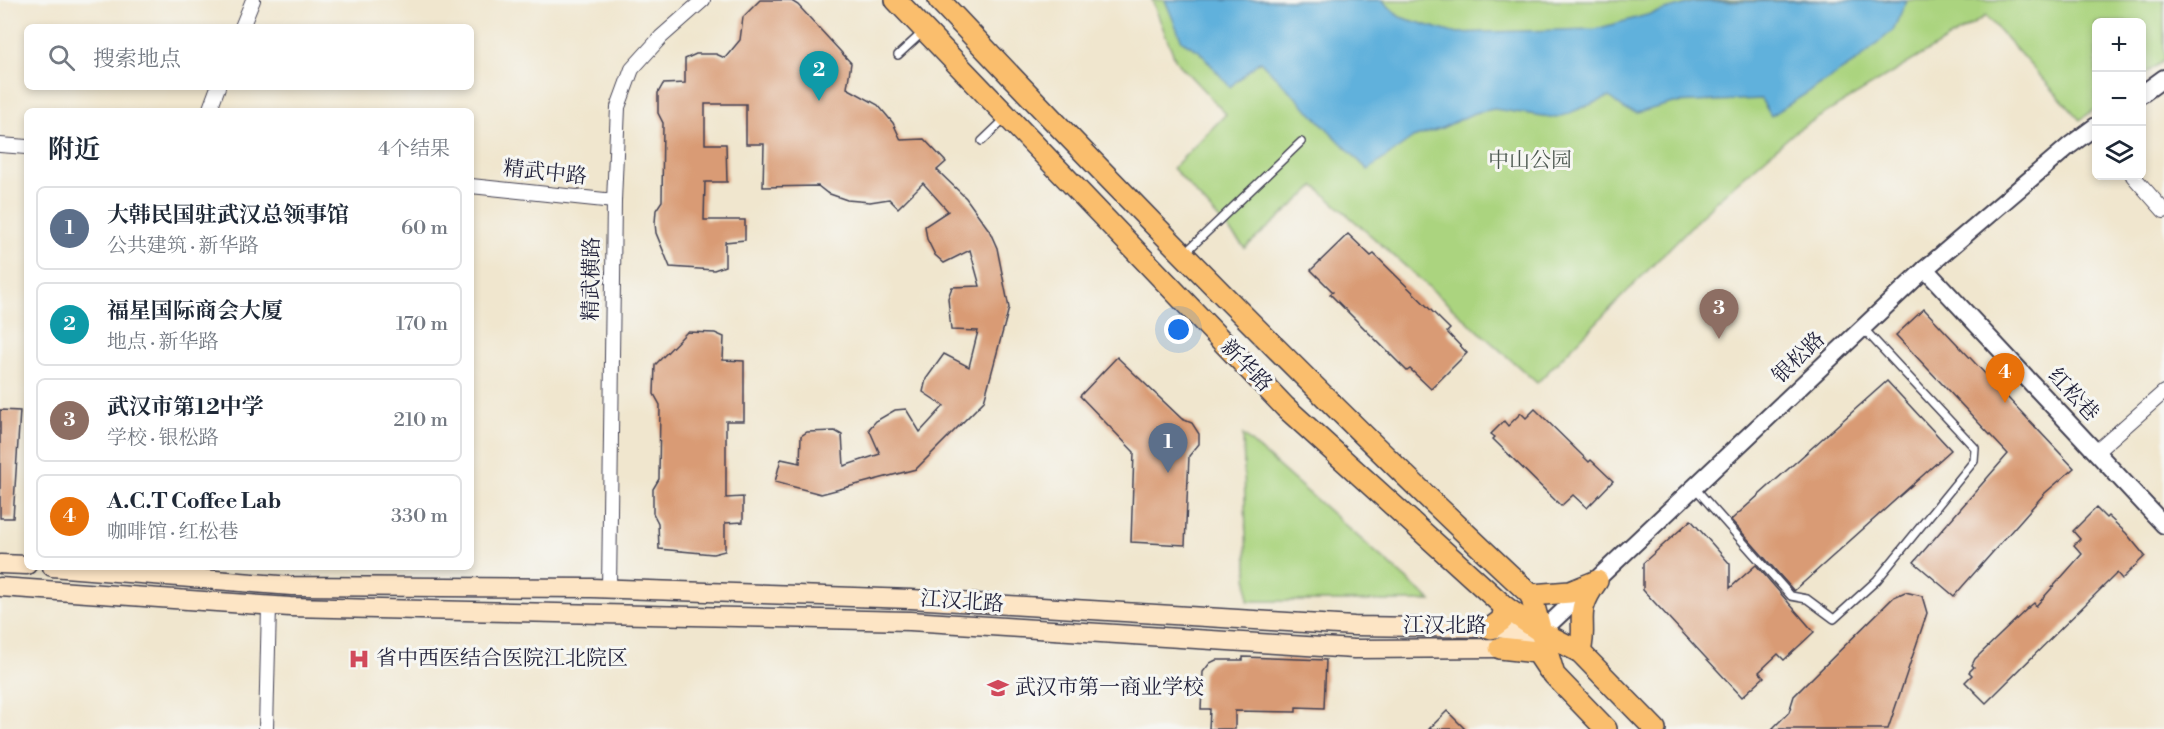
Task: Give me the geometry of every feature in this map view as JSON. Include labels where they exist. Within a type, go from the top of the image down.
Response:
[{"type":"main road","name":"新华路","points":[[896,0],[1285,407],[1505,607],[1541,632],[1580,652],[1655,729]]},
{"type":"main road","name":"新华路","points":[[939,0],[1183,255],[1383,456],[1531,595]]},
{"type":"main road","points":[[0,564],[24,565]]},
{"type":"main road","name":"江汉北路","points":[[126,570],[176,572],[292,586],[609,590],[911,599],[1354,626],[1491,628],[1541,632]]},
{"type":"main road","points":[[1554,675],[1531,595],[1570,592],[1597,581]]},
{"type":"main road","points":[[1580,652],[1584,636],[1580,622],[1581,610],[1586,597],[1597,581]]},
{"type":"main road","name":"江汉北路","points":[[0,587],[269,606],[910,621],[1354,649],[1500,648],[1541,632]]},
{"type":"main road","points":[[1491,628],[1502,620],[1505,607]]},
{"type":"main road","points":[[1500,648],[1537,652],[1554,675],[1606,729]]},
{"type":"street","points":[[244,24],[253,0]]},
{"type":"street","name":"精武横路","points":[[609,590],[614,201],[618,106],[632,69],[661,37],[703,0]]},
{"type":"street","points":[[2146,91],[2164,78]]},
{"type":"street","points":[[210,108],[217,90]]},
{"type":"street","name":"银松路","points":[[1541,632],[1925,269],[2092,132]]},
{"type":"street","points":[[0,145],[24,147]]},
{"type":"street","points":[[2137,180],[2164,211]]},
{"type":"street","name":"精武中路","points":[[474,186],[614,201]]},
{"type":"street","name":"红松巷","points":[[1925,269],[2164,525]]},
{"type":"street","points":[[2096,452],[2164,392]]},
{"type":"street","points":[[266,729],[269,606]]},
{"type":"lane","points":[[898,55],[924,30]]},
{"type":"lane","points":[[982,141],[1006,117]]},
{"type":"lane","points":[[1183,255],[1301,142]]},
{"type":"lane","points":[[1695,488],[1791,596],[1807,599],[1834,619],[1877,580],[1974,461],[1975,448],[1863,328]]},
{"type":"green space","name":"中山公园","points":[[1152,0],[2164,0],[2164,60],[2146,73],[2146,18],[2092,18],[2092,111],[2080,120],[1986,16],[1796,131],[1715,202],[1537,383],[1315,186],[1245,248],[1173,168],[1226,114],[1176,61]]},
{"type":"green space","points":[[1243,435],[1431,601],[1248,601]]},
{"type":"water","points":[[1165,0],[1382,0],[1400,17],[1453,33],[1596,29],[1694,2],[1907,0],[1893,30],[1857,61],[1771,116],[1761,99],[1673,103],[1637,113],[1624,109],[1609,97],[1557,118],[1494,109],[1474,113],[1413,138],[1368,170],[1260,61],[1230,87],[1199,51],[1182,41]]},
{"type":"building","points":[[760,0],[790,0],[798,5],[851,63],[847,88],[878,105],[893,123],[901,140],[924,139],[946,162],[937,170],[966,198],[989,230],[997,248],[1009,308],[984,401],[916,469],[821,494],[775,482],[781,459],[800,463],[801,436],[807,432],[835,431],[842,435],[844,466],[880,454],[869,429],[876,421],[895,410],[906,409],[920,432],[944,406],[923,392],[926,379],[944,354],[969,367],[978,331],[951,330],[948,298],[952,287],[980,286],[970,250],[944,263],[935,255],[927,239],[925,226],[948,211],[923,183],[898,208],[889,199],[870,202],[847,200],[827,193],[818,186],[763,187],[764,144],[746,144],[746,104],[705,104],[705,144],[726,144],[727,182],[705,182],[704,220],[745,220],[745,240],[725,242],[725,266],[714,270],[670,267],[656,233],[655,223],[656,210],[662,201],[663,123],[658,113],[658,93],[663,84],[685,83],[685,59],[696,54],[716,54],[725,58],[740,40],[743,17]]},
{"type":"building","points":[[1348,234],[1371,256],[1374,254],[1450,329],[1447,332],[1467,353],[1431,389],[1410,369],[1407,371],[1330,294],[1333,292],[1311,270]]},
{"type":"building","points":[[1924,309],[2074,468],[2045,493],[1954,596],[1914,562],[2008,454],[1896,335]]},
{"type":"building","points":[[687,332],[715,333],[724,337],[723,360],[744,361],[744,421],[726,421],[726,498],[743,497],[743,522],[725,523],[725,551],[713,554],[659,549],[658,523],[653,513],[653,489],[659,479],[660,405],[654,394],[655,365]]},
{"type":"building","points":[[1117,357],[1182,419],[1192,423],[1199,434],[1199,444],[1189,456],[1185,545],[1131,542],[1134,452],[1080,396]]},
{"type":"building","points":[[1887,381],[1951,450],[1794,591],[1731,520]]},
{"type":"building","points":[[1535,409],[1589,462],[1591,460],[1613,481],[1587,508],[1573,495],[1561,506],[1493,439],[1495,437],[1491,434],[1504,421],[1508,426],[1521,413],[1526,418]]},
{"type":"building","points":[[0,410],[20,411],[13,518],[0,518]]},
{"type":"building","points":[[2096,508],[2126,533],[2145,556],[2122,579],[2117,573],[1986,703],[1965,682],[1972,675],[1969,672],[1974,667],[1972,665],[1975,659],[2029,607],[2034,603],[2036,606],[2082,554],[2074,545],[2080,539],[2073,531]]},
{"type":"building","points":[[1691,520],[1730,564],[1730,588],[1756,565],[1814,632],[1784,660],[1778,654],[1759,672],[1764,677],[1742,697],[1643,590],[1643,563]]},
{"type":"building","points":[[1905,592],[1922,596],[1927,613],[1888,729],[1772,729],[1789,712],[1794,696],[1894,597]]},
{"type":"building","points":[[1243,657],[1326,660],[1324,708],[1296,707],[1296,712],[1235,711],[1235,729],[1209,729],[1210,709],[1201,709],[1203,672],[1210,663],[1216,660],[1243,660]]},
{"type":"building","points":[[1447,711],[1465,729],[1429,729]]},
{"type":"place","name":"福星国际商会大厦","points":[[819,101]]},
{"type":"place","name":"武汉市第12中学","points":[[1719,339]]},
{"type":"place","name":"A.C.T Coffee Lab","points":[[2005,403]]},
{"type":"place","name":"大韩民国驻武汉总领事馆","points":[[1168,473]]},
{"type":"place","name":"省中西医结合医院江北院区","points":[[359,659]]},
{"type":"place","name":"武汉市第一商业学校","points":[[998,688]]}]
